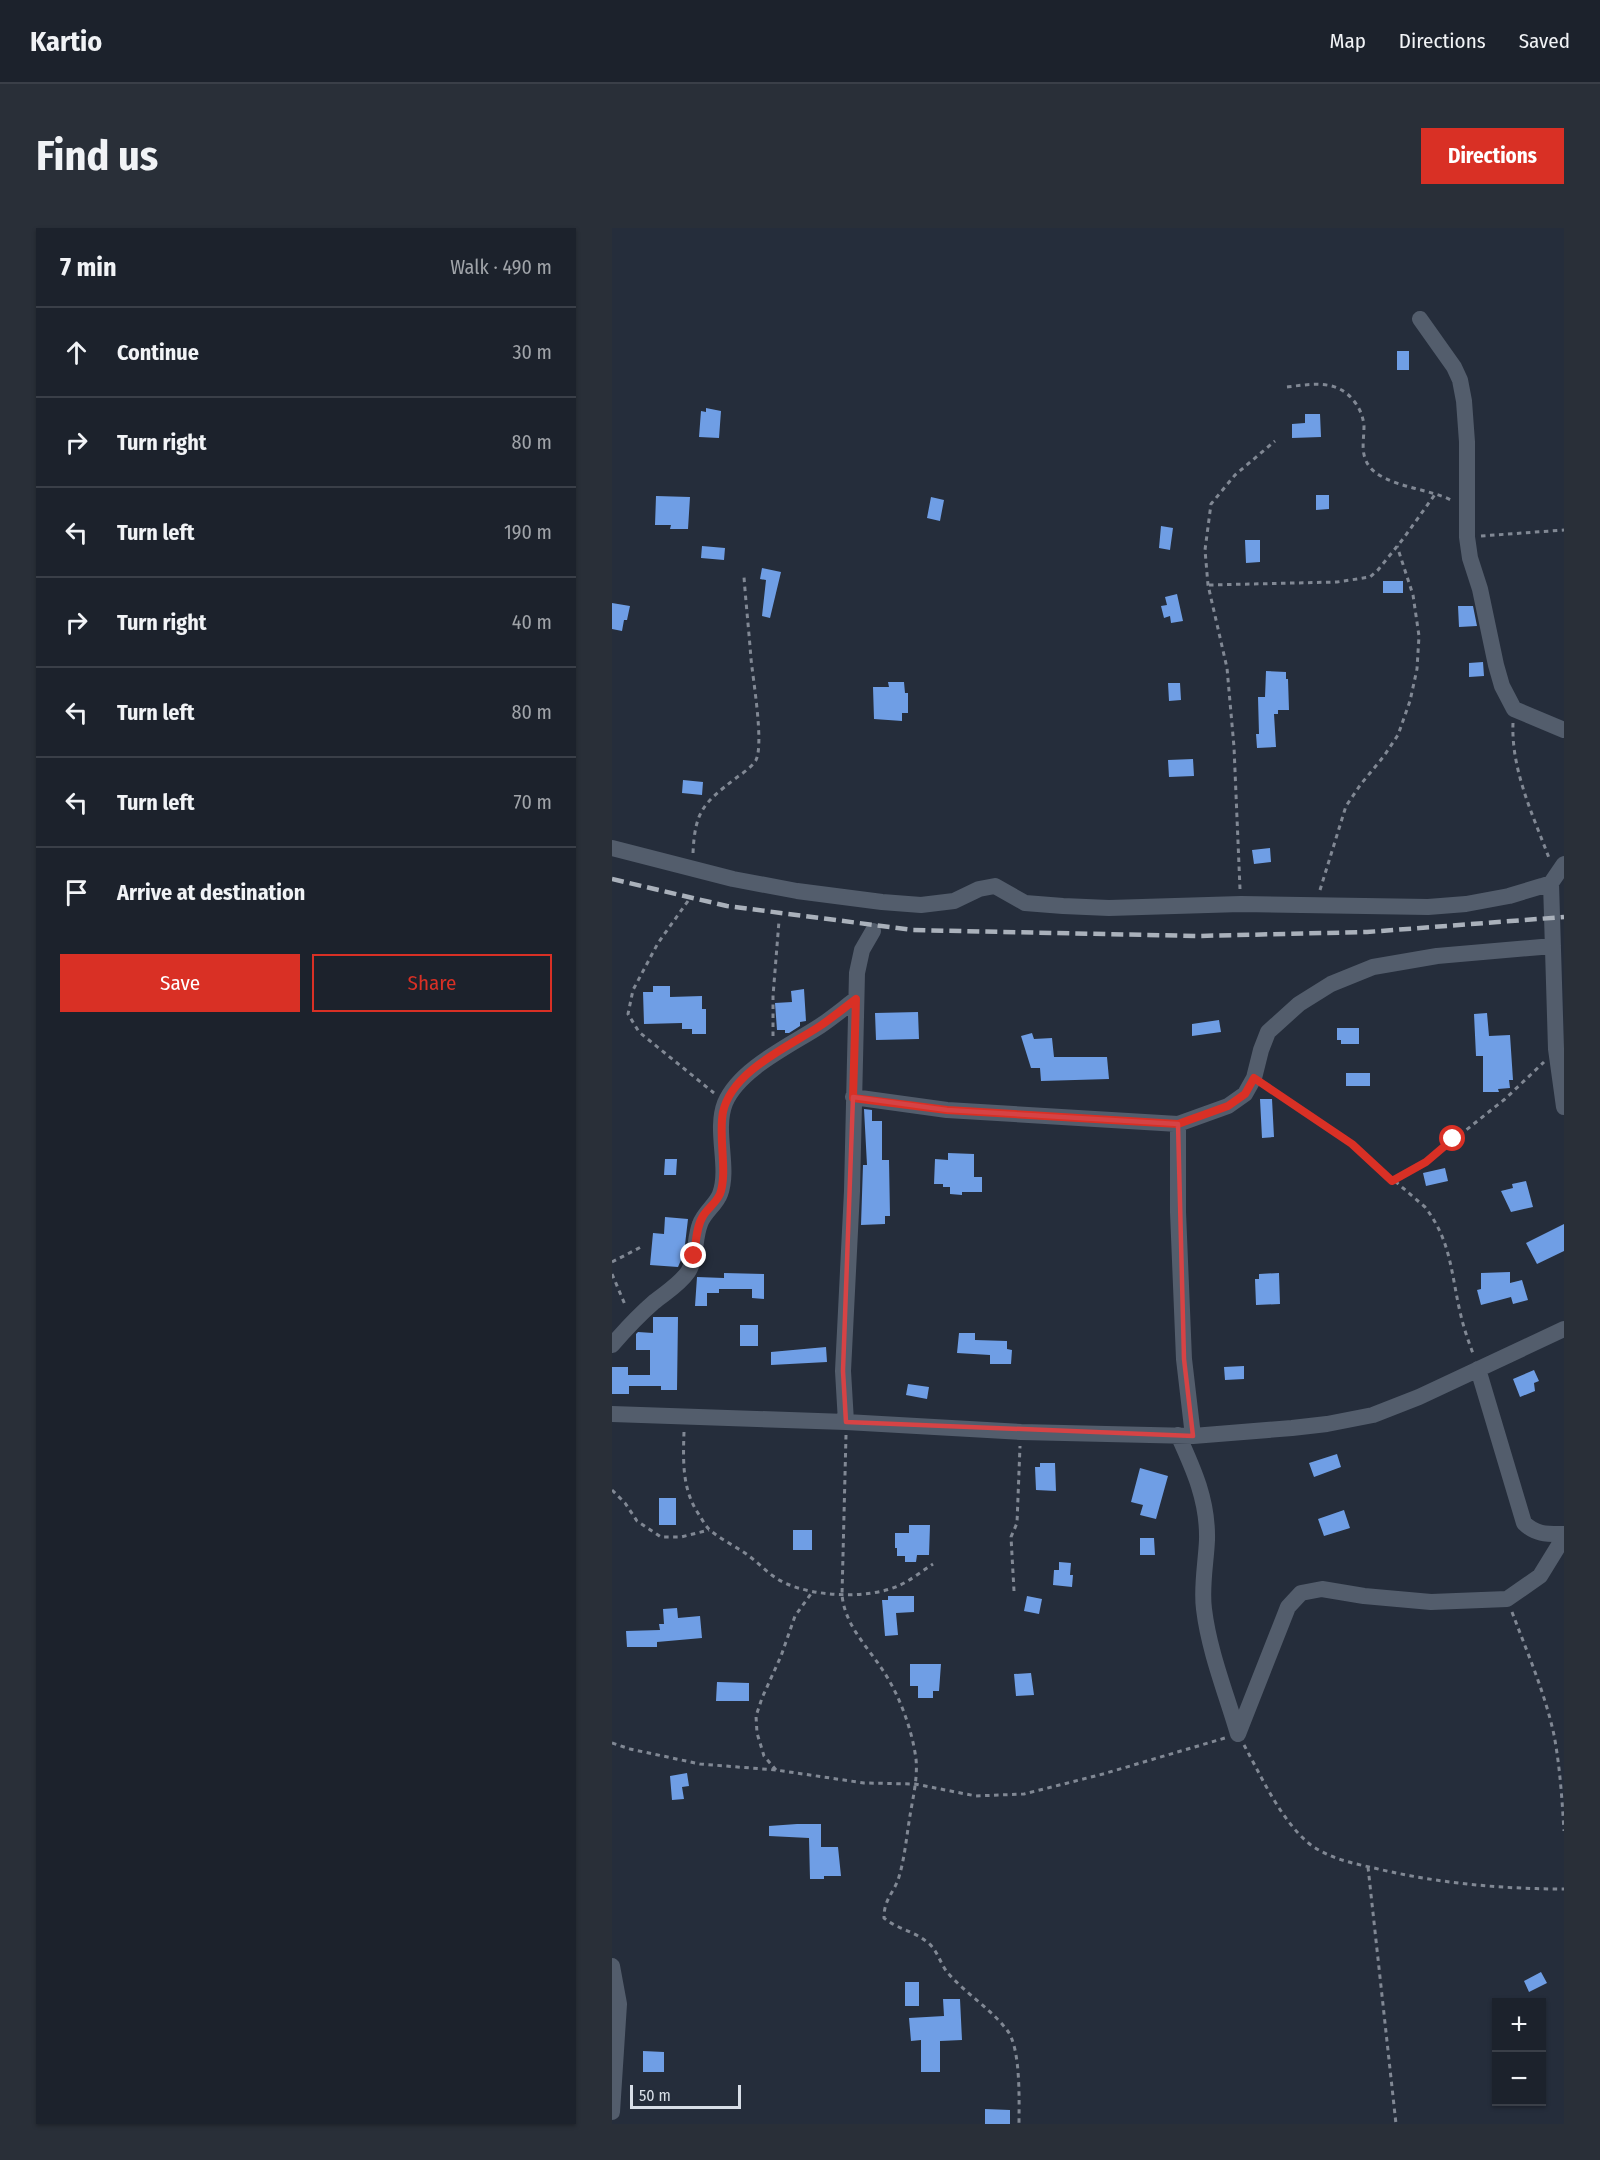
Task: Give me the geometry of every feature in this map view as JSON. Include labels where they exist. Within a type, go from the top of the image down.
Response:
[{"type":"street","points":[[1420,319],[1454,367],[1460,380],[1467,442],[1467,537],[1502,686],[1514,709],[1564,730]]},
{"type":"street","points":[[612,848],[693,870],[797,891],[921,905],[954,901],[979,889],[995,886],[1019,901],[1031,904],[1109,908],[1241,904],[1428,907],[1466,904],[1509,896],[1557,874],[1553,946],[1556,1049],[1564,1107]]},
{"type":"street","points":[[846,1422],[843,1371],[852,1191],[857,973],[862,950],[873,931]]},
{"type":"street","points":[[853,1098],[947,1110],[1178,1124],[1228,1106],[1245,1094],[1254,1078],[1260,1050],[1268,1032],[1299,1004],[1331,984],[1373,967],[1437,956],[1553,946]]},
{"type":"street","points":[[612,1345],[632,1323],[679,1283],[689,1271],[701,1221],[720,1193],[721,1131],[726,1102],[743,1079],[770,1056],[821,1025],[856,999]]},
{"type":"street","points":[[1178,1124],[1178,1212],[1185,1436],[1205,1502],[1207,1538],[1204,1608],[1209,1638],[1238,1734]]},
{"type":"street","points":[[612,1414],[846,1422],[1021,1432],[1185,1436],[1292,1428],[1373,1415],[1419,1397],[1564,1329]]},
{"type":"street","points":[[1238,1734],[1288,1607],[1301,1593],[1322,1589],[1364,1596],[1431,1602],[1507,1599],[1540,1576],[1564,1535],[1531,1531],[1524,1524],[1478,1369]]},
{"type":"street","points":[[612,1966],[619,2004],[612,2112]]},
{"type":"path","points":[[1287,387],[1329,384],[1340,388],[1348,394],[1362,413],[1364,426],[1362,450],[1369,465],[1379,476],[1436,494],[1467,511]]},
{"type":"path","points":[[1241,904],[1234,747],[1227,668],[1208,585],[1205,550],[1212,504],[1235,475],[1275,441]]},
{"type":"path","points":[[1208,585],[1359,580],[1370,577],[1378,570],[1436,494]]},
{"type":"path","points":[[1467,537],[1564,530]]},
{"type":"path","points":[[1316,906],[1346,806],[1398,735],[1410,701],[1417,669],[1419,636],[1413,595],[1397,546]]},
{"type":"path","points":[[693,870],[694,839],[703,806],[757,759],[759,747],[757,716],[744,577]]},
{"type":"path","points":[[1514,709],[1513,739],[1518,769],[1557,874]]},
{"type":"path","points":[[688,901],[653,952],[633,990],[628,1014],[639,1032],[678,1066],[726,1102]]},
{"type":"path","points":[[770,1056],[779,921]]},
{"type":"path","points":[[1392,1181],[1426,1162],[1505,1100],[1556,1049]]},
{"type":"path","points":[[1254,1078],[1352,1144],[1392,1181],[1425,1207],[1441,1230],[1446,1245],[1462,1318],[1478,1369]]},
{"type":"path","points":[[612,1262],[641,1247]]},
{"type":"path","points":[[612,1274],[632,1323]]},
{"type":"path","points":[[685,1415],[683,1455],[686,1487],[695,1509],[709,1530],[753,1559],[770,1575],[787,1584],[813,1591],[842,1595],[869,1594],[898,1586],[933,1564]]},
{"type":"path","points":[[846,1422],[843,1610],[849,1624],[884,1671],[899,1702],[916,1759],[915,1784],[903,1858],[897,1882],[887,1898],[884,1918],[894,1926],[929,1943],[946,1971],[992,2013],[1008,2031],[1016,2060],[1019,2124]]},
{"type":"path","points":[[1014,1591],[1011,1537],[1017,1523],[1021,1432]]},
{"type":"path","points":[[612,1490],[625,1503],[637,1521],[662,1537],[681,1537],[709,1530]]},
{"type":"path","points":[[776,1770],[764,1756],[757,1733],[756,1716],[795,1616],[813,1591]]},
{"type":"path","points":[[1507,1599],[1536,1676],[1553,1734],[1564,1831]]},
{"type":"path","points":[[612,1743],[650,1754],[700,1764],[776,1770],[864,1783],[915,1784],[976,1796],[1024,1794],[1103,1774],[1238,1734],[1264,1782],[1292,1825],[1308,1842],[1327,1854],[1409,1877],[1466,1885],[1564,1889]]},
{"type":"path","points":[[1368,1867],[1396,2124]]},
{"type":"highlighted area","points":[[853,1097],[947,1110],[1178,1124],[1184,1359],[1193,1436],[846,1422],[843,1371]]},
{"type":"building","points":[[1397,351],[1409,351],[1409,370],[1397,370]]},
{"type":"building","points":[[706,408],[721,411],[719,438],[699,437],[701,411],[706,412]]},
{"type":"building","points":[[1305,414],[1320,414],[1321,437],[1292,438],[1292,424],[1305,423]]},
{"type":"building","points":[[1316,495],[1329,495],[1329,509],[1316,510]]},
{"type":"building","points":[[656,496],[690,497],[688,529],[670,529],[671,525],[655,525]]},
{"type":"building","points":[[931,497],[944,500],[940,521],[927,518]]},
{"type":"building","points":[[1161,526],[1173,528],[1170,550],[1159,548]]},
{"type":"building","points":[[1245,540],[1260,540],[1260,562],[1246,563]]},
{"type":"building","points":[[702,546],[725,548],[724,560],[701,558]]},
{"type":"building","points":[[762,568],[781,572],[770,618],[762,616],[766,580],[760,579]]},
{"type":"building","points":[[1383,581],[1403,581],[1403,593],[1383,593]]},
{"type":"building","points":[[1177,594],[1183,621],[1171,623],[1170,616],[1164,618],[1161,606],[1167,605],[1165,597]]},
{"type":"building","points":[[612,603],[630,606],[622,631],[612,629]]},
{"type":"building","points":[[1458,606],[1473,606],[1477,626],[1459,627]]},
{"type":"building","points":[[1483,662],[1484,676],[1469,677],[1469,663]]},
{"type":"building","points":[[1266,671],[1286,672],[1289,710],[1278,710],[1278,714],[1274,714],[1276,747],[1257,748],[1258,697],[1265,697]]},
{"type":"building","points":[[888,682],[904,682],[905,693],[908,693],[908,713],[902,713],[902,721],[874,719],[873,687],[889,687]]},
{"type":"building","points":[[1168,683],[1180,683],[1181,700],[1169,701]]},
{"type":"building","points":[[1193,759],[1194,776],[1169,777],[1168,760]]},
{"type":"building","points":[[683,780],[703,782],[702,795],[682,793]]},
{"type":"building","points":[[1270,848],[1271,862],[1254,864],[1252,850]]},
{"type":"building","points":[[653,986],[670,986],[670,997],[702,996],[702,1009],[706,1009],[706,1034],[692,1034],[692,1029],[682,1029],[682,1023],[644,1024],[643,992],[653,992]]},
{"type":"building","points":[[804,989],[806,1021],[800,1022],[800,1026],[789,1033],[785,1033],[785,1030],[777,1030],[775,1003],[792,1002],[791,991]]},
{"type":"building","points":[[918,1012],[919,1039],[876,1040],[875,1013]]},
{"type":"building","points":[[1487,1013],[1489,1036],[1510,1035],[1513,1080],[1509,1080],[1510,1088],[1498,1089],[1499,1092],[1483,1092],[1483,1056],[1476,1056],[1474,1014]]},
{"type":"building","points":[[1219,1020],[1221,1032],[1192,1036],[1192,1024]]},
{"type":"building","points":[[1337,1028],[1359,1028],[1359,1044],[1341,1044],[1341,1040],[1337,1040]]},
{"type":"building","points":[[1032,1033],[1034,1039],[1052,1038],[1054,1057],[1107,1057],[1109,1079],[1041,1081],[1040,1068],[1031,1068],[1021,1036]]},
{"type":"building","points":[[1346,1073],[1370,1073],[1370,1086],[1346,1086]]},
{"type":"building","points":[[1260,1099],[1272,1099],[1274,1137],[1262,1138]]},
{"type":"building","points":[[864,1109],[872,1110],[872,1121],[882,1121],[882,1160],[889,1160],[890,1216],[885,1216],[885,1224],[861,1225],[863,1165],[867,1165]]},
{"type":"building","points":[[948,1153],[974,1154],[974,1177],[982,1177],[982,1192],[950,1194],[950,1187],[934,1184],[935,1159],[948,1160]]},
{"type":"building","points":[[665,1159],[677,1159],[676,1175],[664,1175]]},
{"type":"building","points":[[1445,1168],[1448,1181],[1426,1186],[1423,1173]]},
{"type":"building","points":[[1526,1181],[1533,1207],[1511,1212],[1501,1191],[1513,1188],[1512,1184]]},
{"type":"building","points":[[665,1217],[688,1219],[684,1253],[678,1267],[650,1265],[653,1233],[664,1234]]},
{"type":"building","points":[[1564,1224],[1564,1251],[1537,1264],[1526,1243]]},
{"type":"building","points":[[1510,1272],[1510,1283],[1522,1280],[1528,1300],[1513,1304],[1511,1297],[1481,1305],[1477,1290],[1481,1289],[1481,1273]]},
{"type":"building","points":[[724,1273],[764,1274],[764,1299],[752,1298],[752,1289],[719,1289],[719,1293],[707,1293],[707,1306],[695,1306],[697,1277],[724,1278]]},
{"type":"building","points":[[1279,1273],[1280,1304],[1256,1305],[1255,1279],[1259,1279],[1259,1274]]},
{"type":"building","points":[[653,1317],[678,1317],[677,1390],[661,1390],[661,1386],[629,1386],[629,1394],[612,1394],[612,1367],[628,1367],[628,1375],[650,1375],[650,1350],[636,1350],[636,1334],[638,1332],[653,1333]]},
{"type":"building","points":[[740,1325],[758,1325],[758,1346],[740,1346]]},
{"type":"building","points":[[959,1333],[975,1333],[975,1340],[1007,1341],[1007,1349],[1012,1350],[1011,1364],[990,1364],[990,1355],[957,1353]]},
{"type":"building","points":[[826,1347],[827,1362],[771,1365],[771,1352]]},
{"type":"building","points":[[1244,1366],[1244,1379],[1225,1380],[1224,1367]]},
{"type":"building","points":[[1534,1370],[1539,1381],[1534,1383],[1535,1391],[1520,1397],[1513,1379]]},
{"type":"building","points":[[908,1384],[929,1387],[927,1399],[906,1395]]},
{"type":"building","points":[[1337,1454],[1341,1467],[1314,1477],[1309,1463]]},
{"type":"building","points":[[1040,1463],[1055,1463],[1056,1491],[1036,1490],[1035,1467],[1040,1467]]},
{"type":"building","points":[[1140,1468],[1168,1476],[1156,1519],[1140,1515],[1143,1505],[1131,1502]]},
{"type":"building","points":[[659,1498],[676,1498],[676,1525],[659,1525]]},
{"type":"building","points":[[1344,1510],[1350,1528],[1324,1536],[1318,1519]]},
{"type":"building","points":[[909,1525],[930,1525],[929,1555],[917,1555],[916,1562],[905,1562],[905,1556],[897,1556],[897,1548],[895,1548],[895,1533],[909,1533]]},
{"type":"building","points":[[793,1530],[812,1530],[812,1550],[793,1550]]},
{"type":"building","points":[[1140,1538],[1154,1538],[1155,1555],[1140,1555]]},
{"type":"building","points":[[1059,1562],[1071,1563],[1072,1587],[1053,1585],[1054,1570],[1059,1570]]},
{"type":"building","points":[[888,1596],[914,1596],[914,1612],[896,1613],[898,1635],[885,1636],[882,1600],[888,1600]]},
{"type":"building","points":[[1027,1596],[1042,1599],[1039,1614],[1024,1611]]},
{"type":"building","points":[[677,1608],[678,1618],[700,1616],[702,1638],[657,1642],[657,1647],[627,1647],[626,1631],[660,1630],[659,1624],[664,1624],[663,1609]]},
{"type":"building","points":[[910,1664],[941,1664],[939,1691],[933,1691],[933,1698],[918,1698],[918,1686],[910,1686]]},
{"type":"building","points":[[1031,1673],[1034,1695],[1016,1696],[1014,1674]]},
{"type":"building","points":[[717,1682],[749,1683],[749,1701],[716,1701]]},
{"type":"building","points":[[687,1773],[689,1786],[682,1787],[684,1799],[672,1800],[670,1776]]},
{"type":"building","points":[[821,1824],[821,1847],[838,1847],[841,1876],[810,1879],[809,1838],[769,1836],[769,1826]]},
{"type":"building","points":[[1541,1972],[1547,1983],[1529,1992],[1524,1981]]},
{"type":"building","points":[[905,1982],[919,1982],[919,2006],[905,2006]]},
{"type":"building","points":[[943,1999],[960,1999],[962,2040],[940,2041],[940,2072],[921,2072],[921,2040],[911,2041],[909,2018],[944,2016]]},
{"type":"building","points":[[643,2051],[664,2052],[664,2072],[643,2072]]},
{"type":"building","points":[[985,2109],[1010,2110],[1010,2124],[985,2124]]},
{"type":"railway","points":[[612,879],[727,906],[913,930],[1197,936],[1367,932],[1564,917]]},
{"type":"route","points":[[694,1256],[703,1216],[712,1207],[720,1193],[721,1131],[726,1102],[743,1079],[770,1056],[821,1025],[856,999],[853,1098],[947,1110],[1178,1124],[1228,1106],[1245,1094],[1254,1078],[1352,1144],[1392,1181],[1426,1162],[1453,1139]]}]
